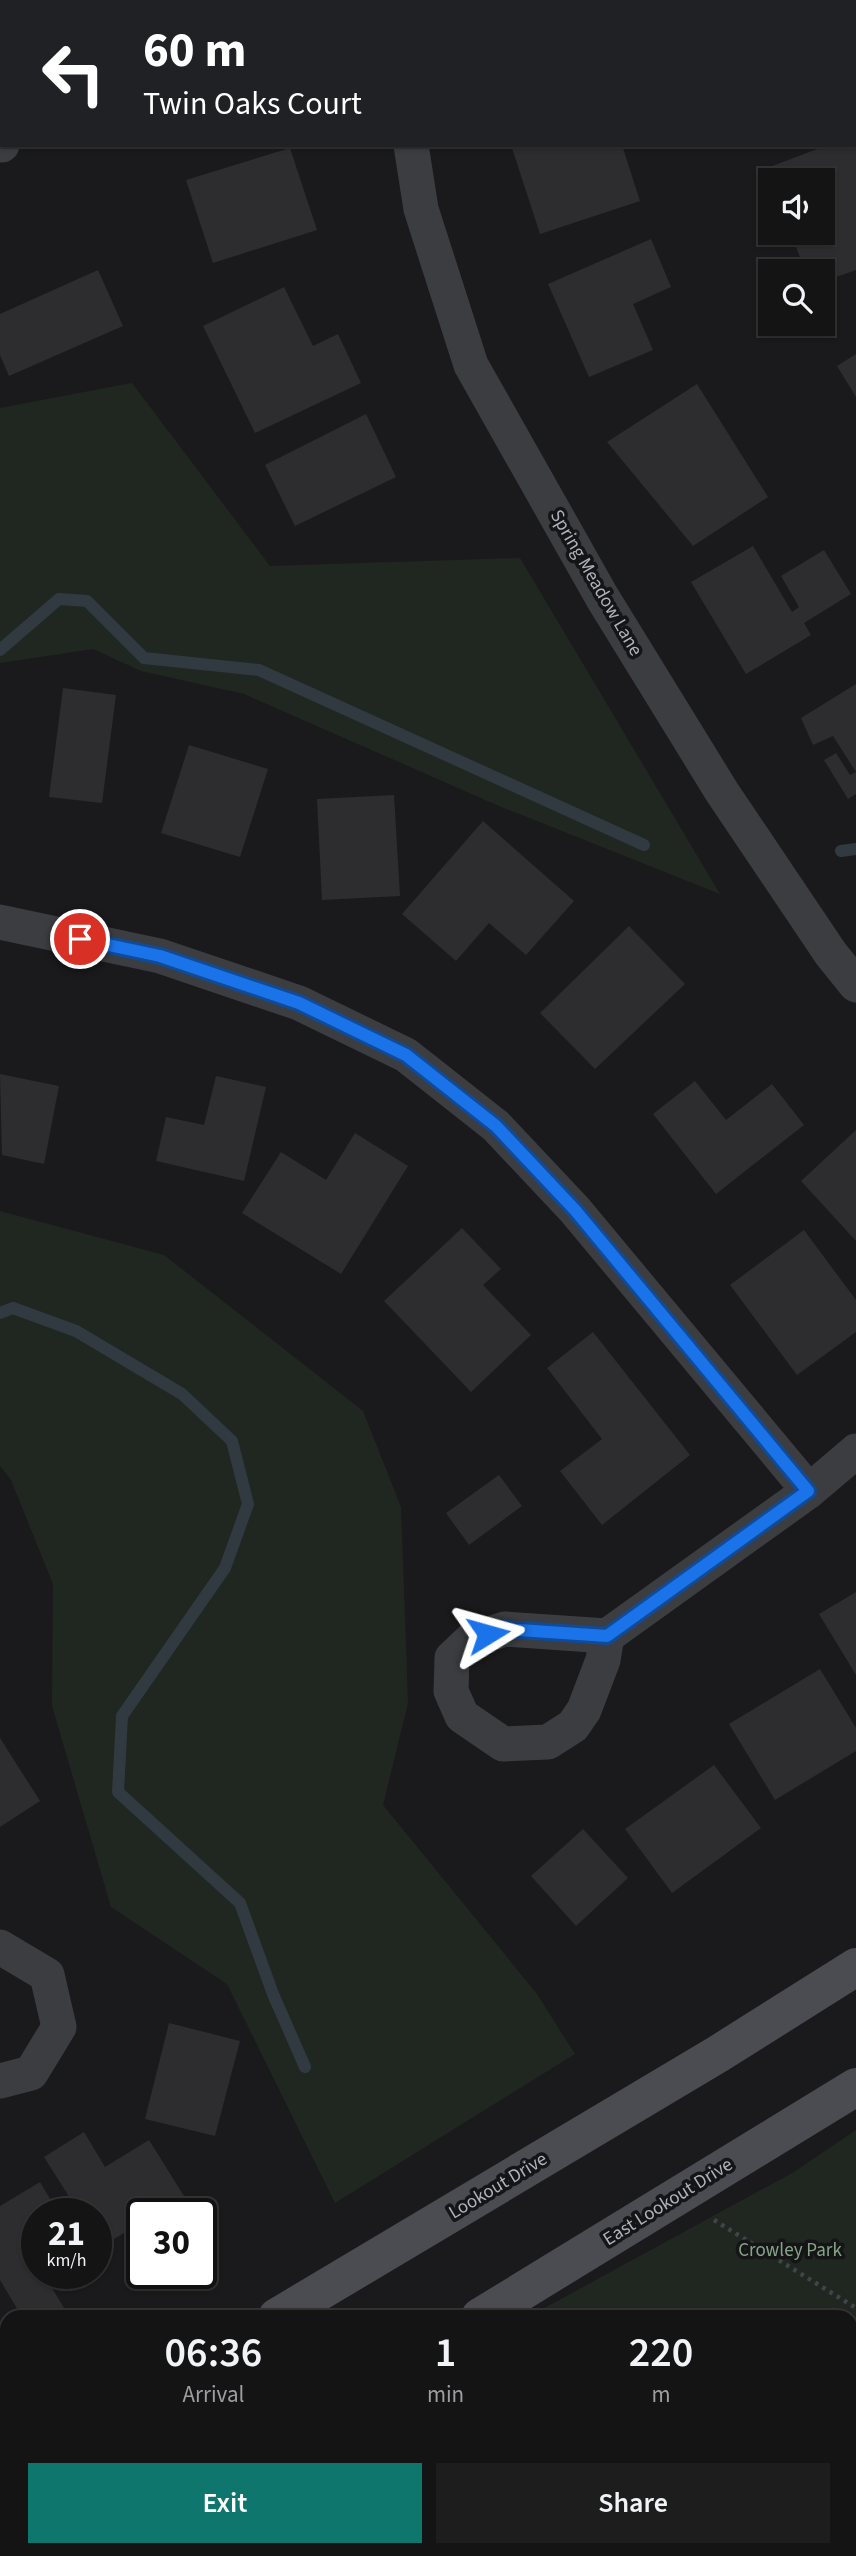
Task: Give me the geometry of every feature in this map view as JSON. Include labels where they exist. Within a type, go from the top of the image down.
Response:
[{"type":"main road","name":"Lookout Drive","points":[[289,2310],[718,2054],[856,1967]]},
{"type":"main road","name":"East Lookout Drive","points":[[491,2310],[856,2087]]},
{"type":"street","name":"Spring Meadow Lane","points":[[411,147],[421,209],[471,365],[602,597],[715,781],[831,954],[856,985]]},
{"type":"street","points":[[0,922],[160,956],[299,1003],[406,1055],[496,1126],[575,1210],[808,1491]]},
{"type":"street","points":[[607,1636],[603,1660],[584,1710],[573,1726],[548,1742],[503,1744],[462,1716],[451,1691],[452,1658],[471,1640],[505,1629],[607,1636],[808,1491],[856,1451]]},
{"type":"street","points":[[0,1947],[47,1975],[60,2027],[32,2073],[0,2081]]},
{"type":"path","points":[[710,2218],[856,2308]]},
{"type":"green space","points":[[132,383],[270,566],[520,558],[720,894],[499,806],[244,694],[141,671],[93,649],[0,663],[0,408]]},
{"type":"green space","points":[[0,1211],[164,1255],[363,1411],[401,1507],[408,1703],[383,1805],[537,1994],[575,2054],[335,2203],[227,1984],[111,1907],[52,1706],[53,1584],[11,1480],[0,1466]]},
{"type":"green space","name":"Crowley Park","points":[[856,2130],[856,2310],[541,2310],[794,2172]]},
{"type":"building","points":[[512,147],[623,147],[640,201],[540,234]]},
{"type":"building","points":[[823,147],[856,147],[856,270],[835,277],[835,259],[801,259],[795,245],[835,245],[835,168],[767,168]]},
{"type":"building","points":[[290,148],[317,230],[213,263],[186,180]]},
{"type":"building","points":[[651,239],[671,287],[633,304],[653,350],[589,377],[548,284]]},
{"type":"building","points":[[98,270],[123,326],[9,376],[0,355],[0,314]]},
{"type":"building","points":[[284,287],[313,346],[338,334],[361,383],[255,433],[203,326]]},
{"type":"building","points":[[856,354],[856,397],[837,366]]},
{"type":"building","points":[[697,384],[768,497],[693,546],[607,442]]},
{"type":"building","points":[[366,414],[396,477],[295,526],[265,465]]},
{"type":"building","points":[[753,546],[792,612],[799,607],[781,576],[824,550],[851,594],[804,623],[811,635],[746,674],[691,582]]},
{"type":"building","points":[[856,684],[856,772],[833,736],[813,745],[801,718]]},
{"type":"building","points":[[63,688],[116,695],[102,803],[49,797]]},
{"type":"building","points":[[189,745],[268,769],[240,857],[161,833]]},
{"type":"building","points":[[836,753],[850,775],[856,772],[856,794],[848,799],[824,760]]},
{"type":"building","points":[[394,795],[400,896],[322,900],[317,799]]},
{"type":"building","points":[[483,821],[574,901],[526,955],[489,923],[456,961],[402,914]]},
{"type":"building","points":[[629,926],[685,984],[595,1069],[540,1013]]},
{"type":"building","points":[[0,1074],[59,1086],[44,1164],[2,1155]]},
{"type":"building","points":[[216,1076],[266,1087],[244,1181],[156,1161],[166,1117],[204,1125]]},
{"type":"building","points":[[695,1081],[726,1120],[772,1084],[804,1125],[716,1194],[653,1114]]},
{"type":"building","points":[[856,1130],[856,1241],[801,1181]]},
{"type":"building","points":[[355,1133],[408,1166],[341,1274],[242,1213],[281,1152],[326,1180]]},
{"type":"building","points":[[462,1228],[501,1269],[483,1285],[531,1335],[471,1392],[384,1301]]},
{"type":"building","points":[[804,1230],[856,1300],[856,1332],[797,1375],[730,1285]]},
{"type":"building","points":[[593,1332],[690,1455],[602,1525],[560,1471],[602,1439],[547,1368]]},
{"type":"building","points":[[499,1475],[522,1506],[469,1545],[446,1513]]},
{"type":"building","points":[[856,1592],[856,1675],[819,1614]]},
{"type":"building","points":[[820,1669],[856,1728],[856,1751],[775,1800],[729,1724]]},
{"type":"building","points":[[0,1738],[40,1801],[0,1827]]},
{"type":"building","points":[[714,1765],[761,1828],[672,1893],[625,1829]]},
{"type":"building","points":[[583,1829],[628,1878],[576,1926],[531,1876]]},
{"type":"building","points":[[169,2023],[240,2041],[215,2136],[145,2119]]},
{"type":"building","points":[[84,2132],[105,2167],[149,2140],[184,2196],[126,2198],[126,2232],[112,2240],[112,2198],[70,2198],[44,2157]]},
{"type":"building","points":[[40,2182],[50,2198],[21,2198],[21,2289],[53,2289],[64,2308],[18,2310],[0,2280],[0,2206]]},
{"type":"waterway","points":[[0,650],[59,599],[87,601],[144,658],[259,670],[644,845]]},
{"type":"waterway","points":[[841,851],[856,849]]},
{"type":"waterway","points":[[0,1313],[13,1308],[76,1331],[182,1394],[232,1441],[248,1504],[225,1568],[122,1716],[118,1792],[240,1903],[273,1994],[305,2067]]},
{"type":"route","points":[[80,939],[160,956],[299,1003],[406,1055],[496,1126],[575,1210],[808,1491],[690,1579],[607,1636],[505,1629],[488,1634]]}]
